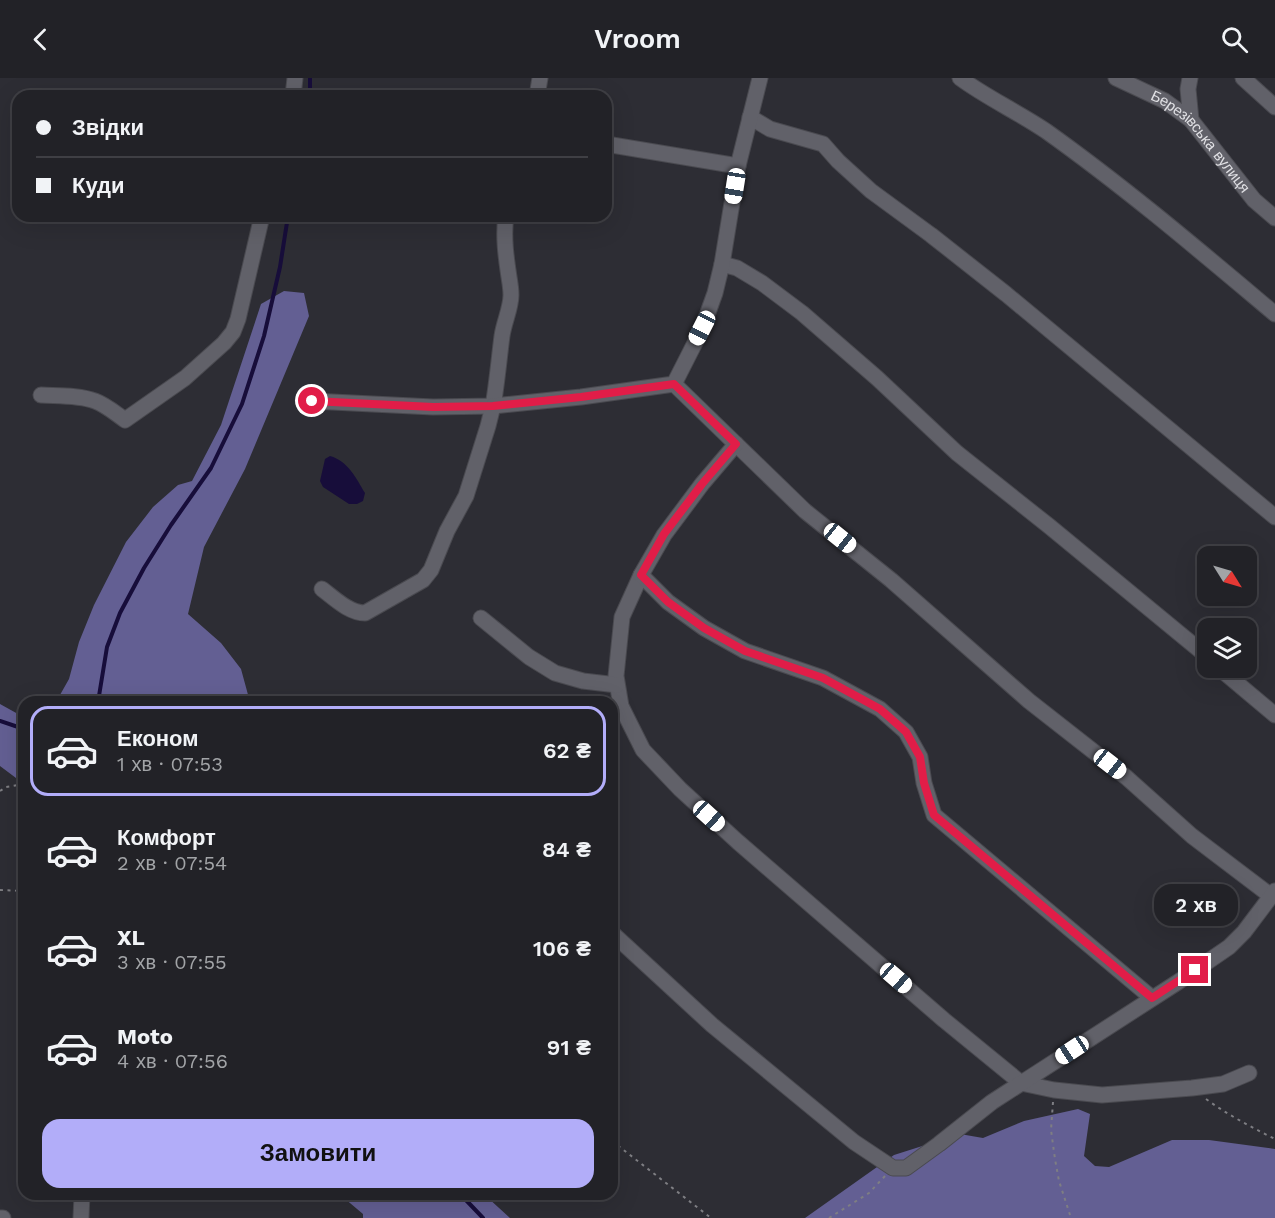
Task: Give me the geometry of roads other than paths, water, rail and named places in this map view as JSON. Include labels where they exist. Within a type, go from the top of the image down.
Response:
[{"type":"street","points":[[674,384],[702,328],[715,293],[738,166],[760,78]]},
{"type":"street","points":[[960,78],[1043,129],[1109,177],[1275,314]]},
{"type":"street","name":"Березівська вулиця","points":[[1116,78],[1165,100],[1191,120],[1254,200],[1275,218]]},
{"type":"street","points":[[1190,78],[1188,89],[1191,120]]},
{"type":"street","points":[[1244,78],[1275,107]]},
{"type":"street","points":[[750,117],[770,129],[823,144],[871,191],[1006,294],[1275,517]]},
{"type":"street","points":[[612,145],[738,166]]},
{"type":"street","points":[[41,395],[75,397],[94,401],[125,420],[185,378],[224,344],[233,332],[260,222]]},
{"type":"street","points":[[322,589],[347,607],[359,613],[365,613],[423,580],[431,570],[447,531],[466,496],[493,406],[502,335],[512,293],[506,252],[505,222]]},
{"type":"street","points":[[722,264],[736,268],[762,283],[802,313],[877,378],[957,453],[1197,648]]},
{"type":"street","points":[[312,401],[433,407],[493,406],[674,384]]},
{"type":"street","points":[[618,939],[712,1025],[854,1142],[893,1168],[906,1168],[992,1102],[1229,946],[1244,932],[1273,894],[1192,836],[1126,777],[1029,702],[891,580],[805,510],[674,384]]},
{"type":"street","points":[[736,444],[664,534],[641,575],[622,617],[615,676],[621,706],[643,750],[680,789],[747,849],[935,1012],[1021,1083],[1054,1090],[1102,1095],[1223,1084],[1249,1073]]},
{"type":"street","points":[[641,575],[668,602],[704,628],[745,651],[823,678],[880,709],[906,732],[920,757],[924,783],[934,815],[1152,998]]},
{"type":"street","points":[[481,618],[529,657],[555,673],[583,681],[617,685]]},
{"type":"street","points":[[1232,678],[1275,714]]},
{"type":"street","points":[[81,1218],[82,1200]]},
{"type":"waterway","points":[[310,78],[310,90]]},
{"type":"waterway","points":[[99,696],[107,647],[120,613],[144,568],[211,468],[242,404],[264,336],[280,267],[287,222]]},
{"type":"waterway","points":[[0,721],[18,727]]},
{"type":"waterway","points":[[466,1200],[483,1218]]}]
